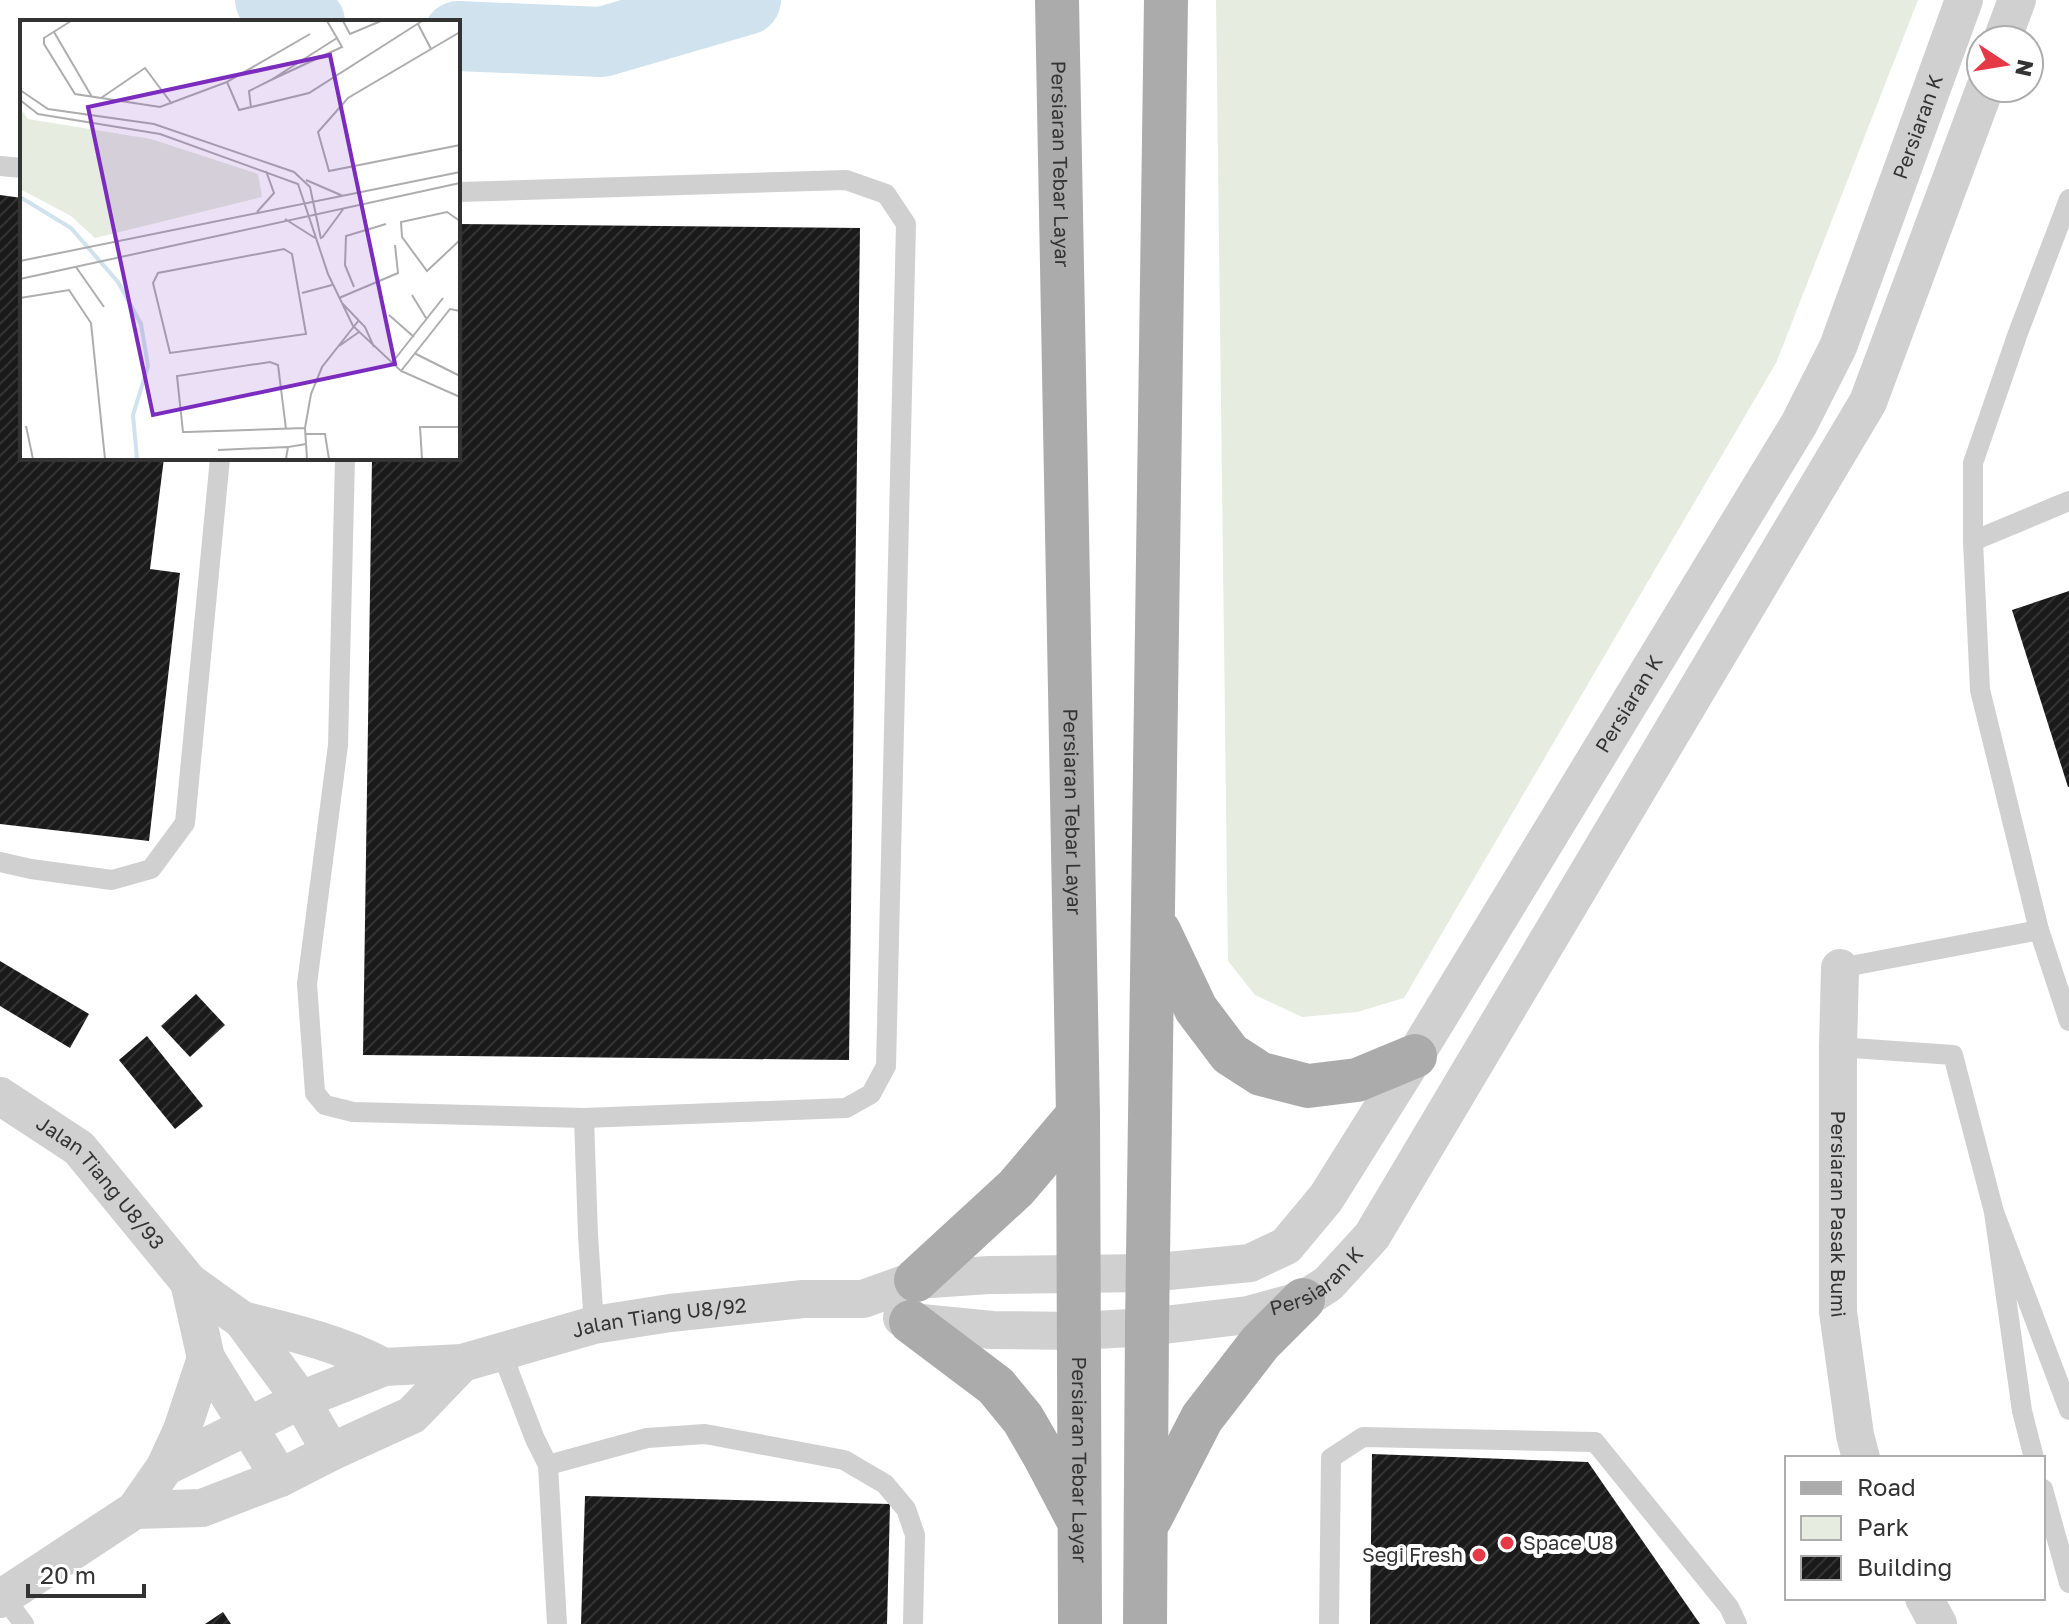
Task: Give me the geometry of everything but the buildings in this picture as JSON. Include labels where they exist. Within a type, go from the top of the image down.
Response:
[{"type":"main road","name":"Persiaran Tebar Layar","points":[[1057,0],[1078,1115],[1080,1624]]},
{"type":"main road","points":[[1145,1624],[1166,0]]},
{"type":"main road","points":[[1154,922],[1196,1009],[1230,1054],[1261,1074],[1308,1086],[1357,1080],[1415,1056]]},
{"type":"main road","points":[[916,1280],[1016,1188],[1078,1115]]},
{"type":"main road","points":[[1146,1526],[1202,1418],[1260,1343],[1303,1300]]},
{"type":"main road","points":[[911,1322],[996,1386],[1023,1419],[1080,1525]]},
{"type":"street","name":"Persiaran K","points":[[863,1299],[916,1280],[989,1275],[1148,1273],[1250,1263],[1286,1246],[1326,1198],[1415,1056],[1799,424],[1838,347],[1964,0]]},
{"type":"street","points":[[2008,24],[2017,0]]},
{"type":"street","name":"Persiaran K","points":[[863,1299],[911,1322],[992,1330],[1079,1331],[1147,1327],[1248,1315],[1303,1300],[1328,1284],[1372,1236],[1868,402],[1979,104]]},
{"type":"street","name":"Persiaran Pasak Bumi","points":[[1840,968],[1838,1312],[1860,1456]]},
{"type":"street","name":"Jalan Tiang U8/93","points":[[0,1096],[79,1148],[189,1282],[242,1320],[301,1400],[331,1452]]},
{"type":"street","name":"Jalan Tiang U8/93","points":[[189,1282],[206,1358],[280,1478]]},
{"type":"street","name":"Jalan Tiang U8/92","points":[[9,1607],[135,1510],[165,1467],[301,1400],[384,1367],[462,1363],[594,1325],[670,1313],[803,1299],[863,1299]]},
{"type":"street","points":[[242,1320],[326,1342],[359,1353],[384,1367]]},
{"type":"street","points":[[165,1467],[182,1430],[206,1358]]},
{"type":"street","name":"Jalan Tiang U8/92","points":[[135,1510],[202,1508],[280,1478],[412,1415],[462,1363]]},
{"type":"street","points":[[1925,1600],[1938,1624]]},
{"type":"lane","points":[[0,166],[20,168]]},
{"type":"lane","points":[[345,460],[338,745],[307,984],[315,1093],[325,1105],[353,1112],[584,1118],[846,1108],[871,1094],[886,1066],[906,224],[886,194],[846,180],[460,192]]},
{"type":"lane","points":[[2069,199],[1973,463],[1973,541],[1980,690],[2039,930],[2069,1021]]},
{"type":"lane","points":[[0,862],[112,880],[151,869],[185,823],[220,460]]},
{"type":"lane","points":[[1973,541],[2069,501]]},
{"type":"lane","points":[[1840,968],[2039,930]]},
{"type":"lane","points":[[1838,1047],[1953,1055],[1994,1212],[2069,1410]]},
{"type":"lane","points":[[584,1118],[594,1325]]},
{"type":"lane","points":[[1994,1212],[2022,1411],[2033,1456]]},
{"type":"lane","points":[[501,1351],[548,1465],[557,1624]]},
{"type":"lane","points":[[548,1465],[647,1438],[705,1434],[844,1460],[885,1484],[906,1509],[915,1535],[913,1624]]},
{"type":"lane","points":[[1329,1624],[1331,1458],[1363,1437],[1595,1442],[1729,1607],[1737,1624]]},
{"type":"lane","points":[[2045,1496],[2069,1583]]},
{"type":"green space","points":[[1216,0],[1918,0],[1776,363],[1404,998],[1357,1012],[1302,1017],[1255,995],[1228,961]]},
{"type":"waterway","points":[[270,0],[306,20]]},
{"type":"waterway","points":[[460,36],[602,42],[746,0]]},
{"type":"place","name":"Space U8","points":[[1507,1543]]},
{"type":"place","name":"Segi Fresh","points":[[1479,1555]]}]
